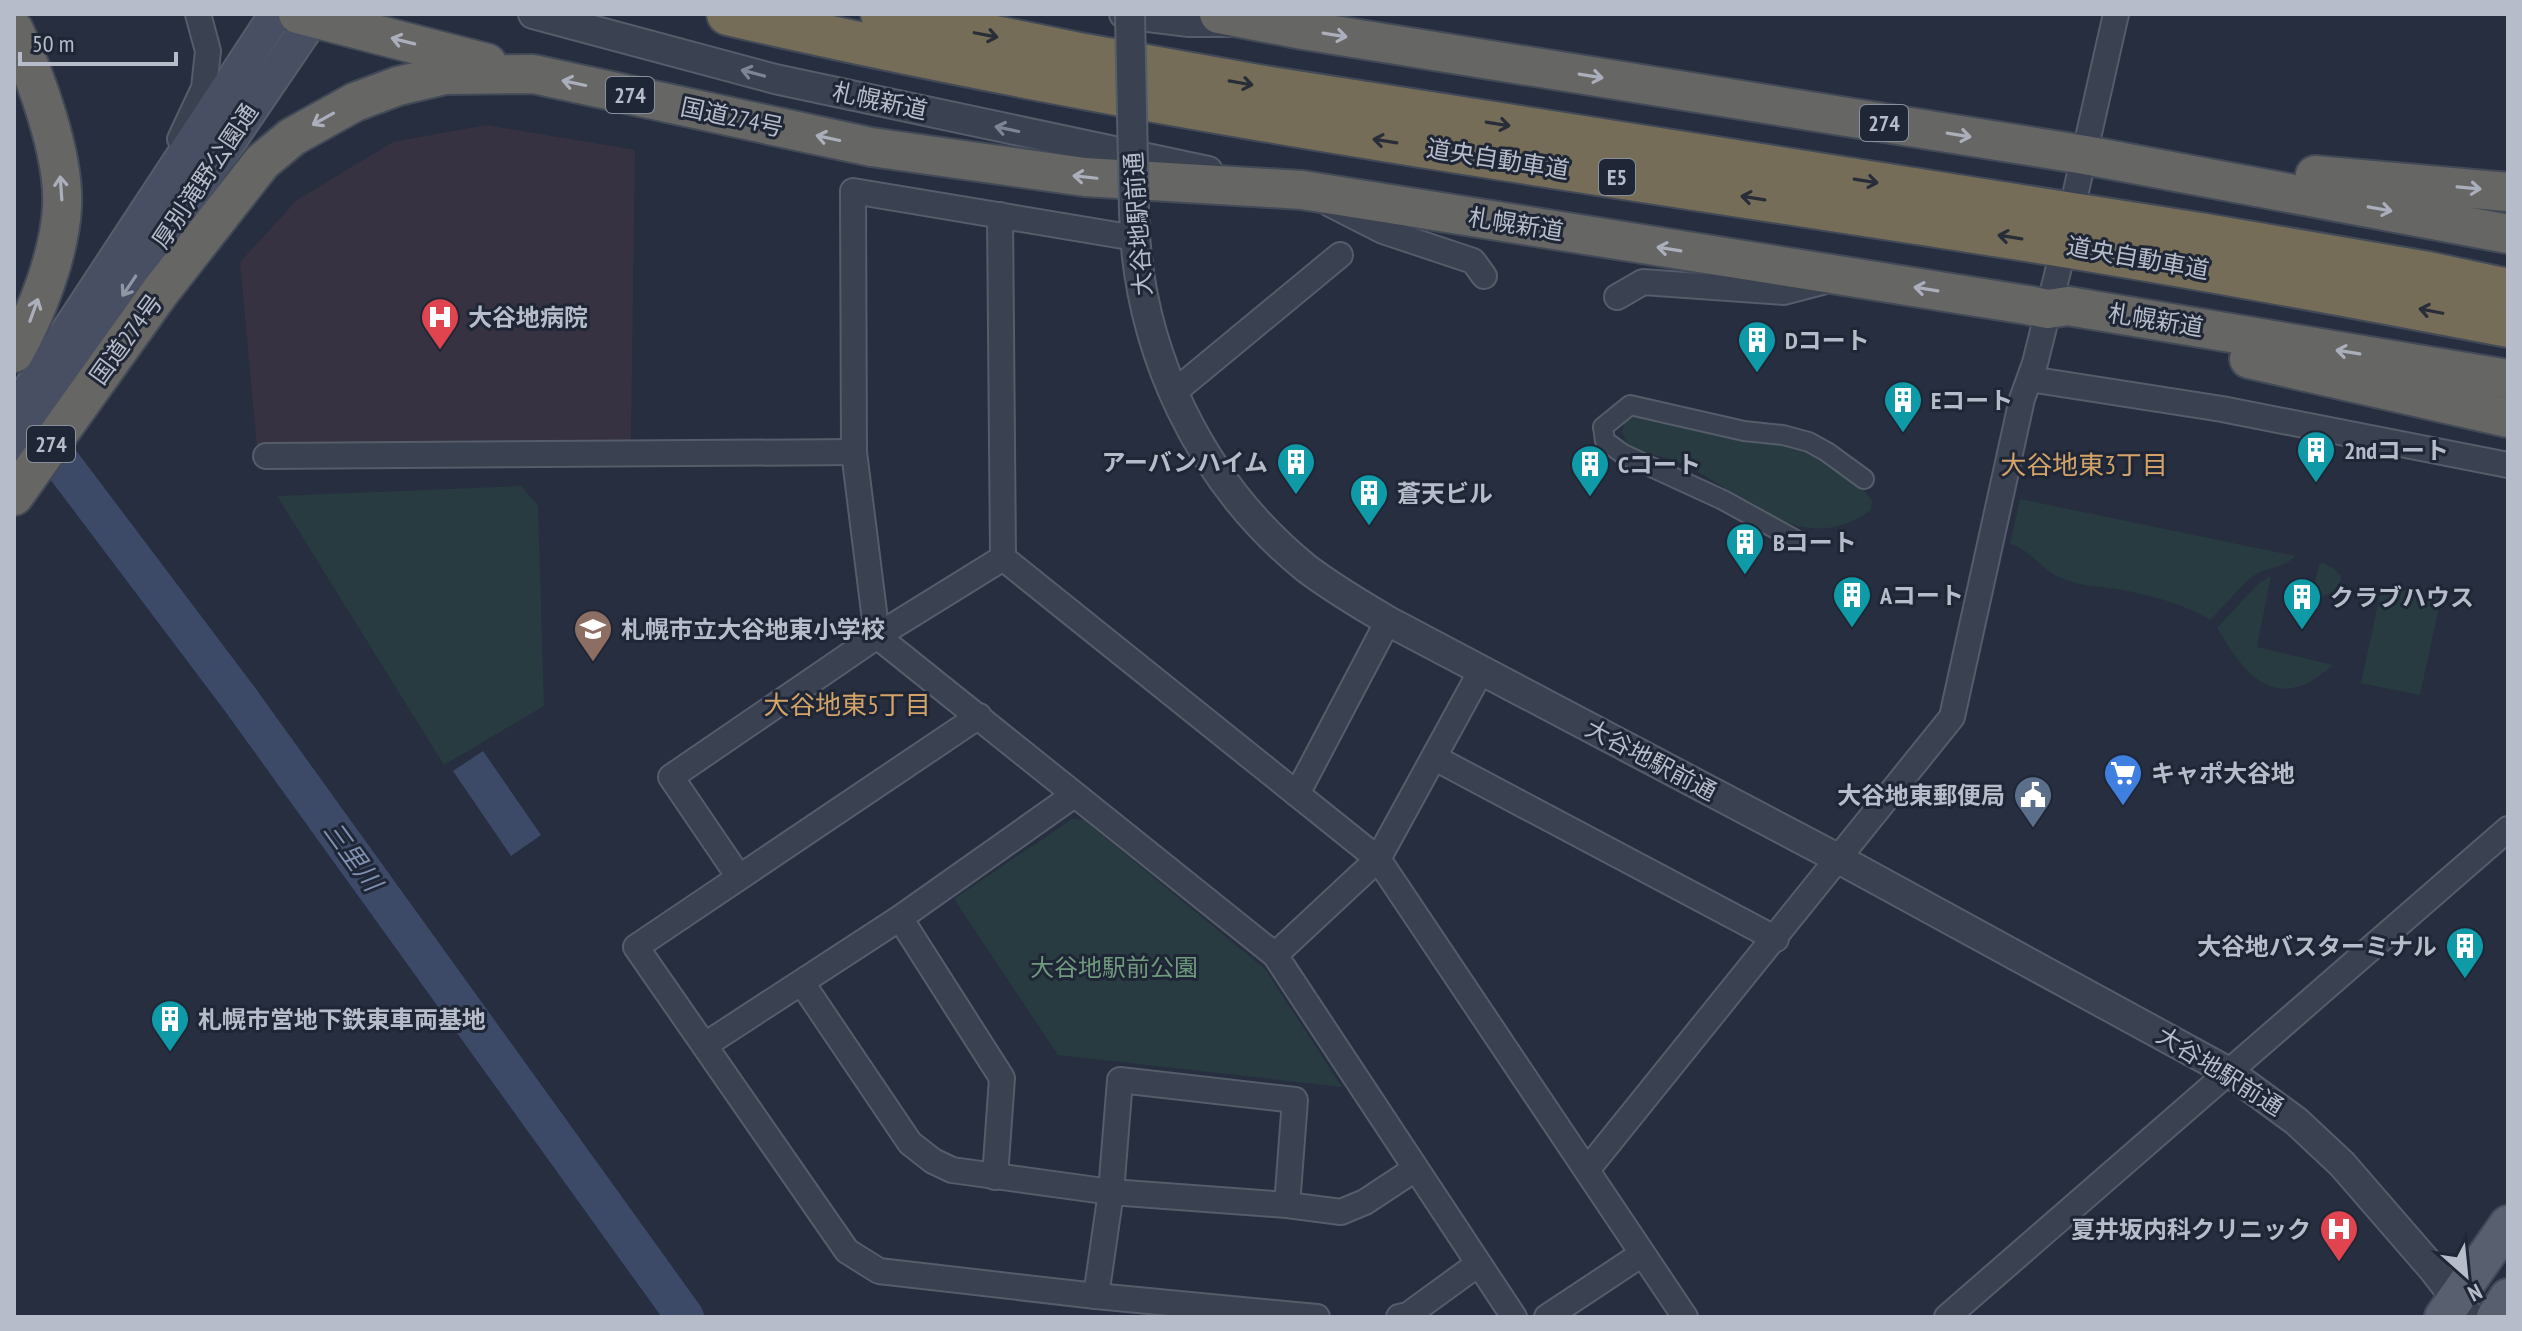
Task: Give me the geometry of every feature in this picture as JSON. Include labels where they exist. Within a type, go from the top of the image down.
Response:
[{"type":"highway","name":"道央自動車道","points":[[728,14],[849,42],[1116,95],[1375,140],[2027,240],[2329,290],[2508,326]]},
{"type":"highway","name":"道央自動車道","points":[[882,14],[1258,86],[2175,230],[2428,273],[2508,290]]},
{"type":"highway","name":"274","points":[[1219,14],[2080,173],[2508,234]]},
{"type":"highway","points":[[309,15],[533,74]]},
{"type":"highway","points":[[14,30],[43,105],[60,171],[62,208],[51,265],[27,330],[14,353]]},
{"type":"highway","name":"国道274号","points":[[14,496],[71,371],[160,292],[262,162],[292,137],[355,102],[398,86],[445,75],[533,74],[871,147],[1085,177],[1302,190]]},
{"type":"highway","name":"274","points":[[2080,173],[2508,192]]},
{"type":"highway","name":"札幌新道","points":[[1302,190],[2048,309],[2068,306],[2508,379]]},
{"type":"highway","points":[[2048,309],[2062,317],[2508,418]]},
{"type":"main road","name":"厚別滝野公園通","points":[[14,413],[71,371],[151,204],[276,14]]},
{"type":"main road","name":"厚別滝野公園通","points":[[14,458],[309,15]]},
{"type":"main road","points":[[2456,1311],[2508,1224]]},
{"type":"main road","points":[[2495,1317],[2508,1297]]},
{"type":"street","points":[[151,204],[204,88],[208,51],[198,14]]},
{"type":"street","name":"札幌新道","points":[[533,14],[775,79],[1302,190]]},
{"type":"street","points":[[1124,14],[1189,22],[1258,22]]},
{"type":"street","name":"大谷地駅前通","points":[[1130,14],[1134,225],[1143,302],[1152,338],[1173,393],[1212,464],[1280,545],[1334,588],[1388,621],[1839,859],[2250,1086],[2342,1164],[2433,1269],[2456,1311]]},
{"type":"street","points":[[2080,173],[2116,14]]},
{"type":"street","points":[[1302,190],[1383,231],[1473,261],[1484,276]]},
{"type":"street","points":[[1134,225],[1000,215],[853,191],[854,452],[877,636],[1275,955],[1514,1317]]},
{"type":"street","points":[[1000,215],[1003,558]]},
{"type":"street","points":[[1173,393],[1340,255]]},
{"type":"street","points":[[1587,1170],[1952,717],[2022,399],[2059,267]]},
{"type":"street","points":[[1617,297],[1643,282],[1784,292],[1844,276]]},
{"type":"street","points":[[2030,379],[2222,409],[2508,465]]},
{"type":"street","points":[[1794,539],[1723,500],[1623,454],[1605,441],[1603,427],[1630,405],[1744,431],[1783,435],[1809,442],[1864,479]]},
{"type":"street","points":[[266,456],[854,452]]},
{"type":"street","points":[[739,877],[671,777],[877,636],[1003,558]]},
{"type":"street","points":[[1003,558],[1378,859],[1685,1317]]},
{"type":"street","points":[[1297,794],[1388,621]]},
{"type":"street","points":[[1275,955],[1378,859],[1481,671]]},
{"type":"street","points":[[979,716],[636,947],[847,1251],[879,1271],[1317,1317]]},
{"type":"street","points":[[1435,758],[1776,939]]},
{"type":"street","points":[[705,1045],[900,918],[1074,795]]},
{"type":"street","points":[[1947,1317],[2250,1086],[2508,829]]},
{"type":"street","points":[[900,918],[1002,1078],[995,1177]]},
{"type":"street","points":[[802,983],[910,1143],[933,1161],[952,1170],[1111,1192],[1341,1212],[1365,1202],[1415,1169]]},
{"type":"street","points":[[1096,1296],[1111,1192],[1120,1080],[1295,1100],[1287,1205]]},
{"type":"street","points":[[1547,1317],[1642,1254]]},
{"type":"street","points":[[1399,1317],[1408,1315],[1478,1264]]},
{"type":"shaded area","name":"大谷地病院","points":[[486,125],[635,150],[631,440],[257,447],[240,262],[297,200],[393,142]]},
{"type":"green space","points":[[1634,415],[1744,440],[1784,442],[1805,449],[1860,485],[1872,501],[1871,510],[1846,524],[1822,528],[1798,526],[1776,518],[1687,466],[1628,446],[1622,432],[1625,421]]},
{"type":"green space","points":[[521,486],[538,506],[544,706],[444,765],[277,496]]},
{"type":"green space","points":[[2020,499],[2295,556],[2255,575],[2210,620],[2190,609],[2157,598],[2076,583],[2054,574],[2010,544]]},
{"type":"green space","points":[[2324,563],[2341,576],[2336,589],[2323,596],[2313,593],[2319,564]]},
{"type":"green space","points":[[2271,576],[2257,647],[2333,665],[2313,680],[2296,687],[2281,689],[2255,678],[2217,628],[2258,584]]},
{"type":"green space","points":[[2382,586],[2441,598],[2420,695],[2361,683]]},
{"type":"green space","name":"大谷地駅前公園","points":[[1072,819],[1084,820],[1265,969],[1342,1087],[1058,1055],[954,899]]},
{"type":"water","points":[[483,751],[541,835],[511,856],[453,771]]},
{"type":"waterway","name":"三里川","points":[[30,421],[239,698],[685,1317]]},
{"type":"place","name":"大谷地病院","points":[[440,351]]},
{"type":"place","name":"Dコート","points":[[1757,374]]},
{"type":"place","name":"Eコート","points":[[1903,434]]},
{"type":"place","name":"2ndコート","points":[[2316,484]]},
{"type":"place","name":"アーバンハイム","points":[[1296,496]]},
{"type":"place","name":"Cコート","points":[[1590,498]]},
{"type":"place","name":"蒼天ビル","points":[[1369,527]]},
{"type":"place","name":"Bコート","points":[[1745,576]]},
{"type":"place","name":"Aコート","points":[[1852,629]]},
{"type":"place","name":"クラブハウス","points":[[2302,631]]},
{"type":"place","name":"札幌市立大谷地東小学校","points":[[593,663]]},
{"type":"place","name":"キャポ大谷地","points":[[2123,807]]},
{"type":"place","name":"大谷地東郵便局","points":[[2033,829]]},
{"type":"place","name":"大谷地バスターミナル","points":[[2465,980]]},
{"type":"place","name":"札幌市営地下鉄東車両基地","points":[[170,1053]]},
{"type":"place","name":"夏井坂内科クリニック","points":[[2339,1263]]},
{"type":"district","name":"大谷地東3丁目","points":[[2084,464]]},
{"type":"district","name":"大谷地東5丁目","points":[[847,704]]}]
